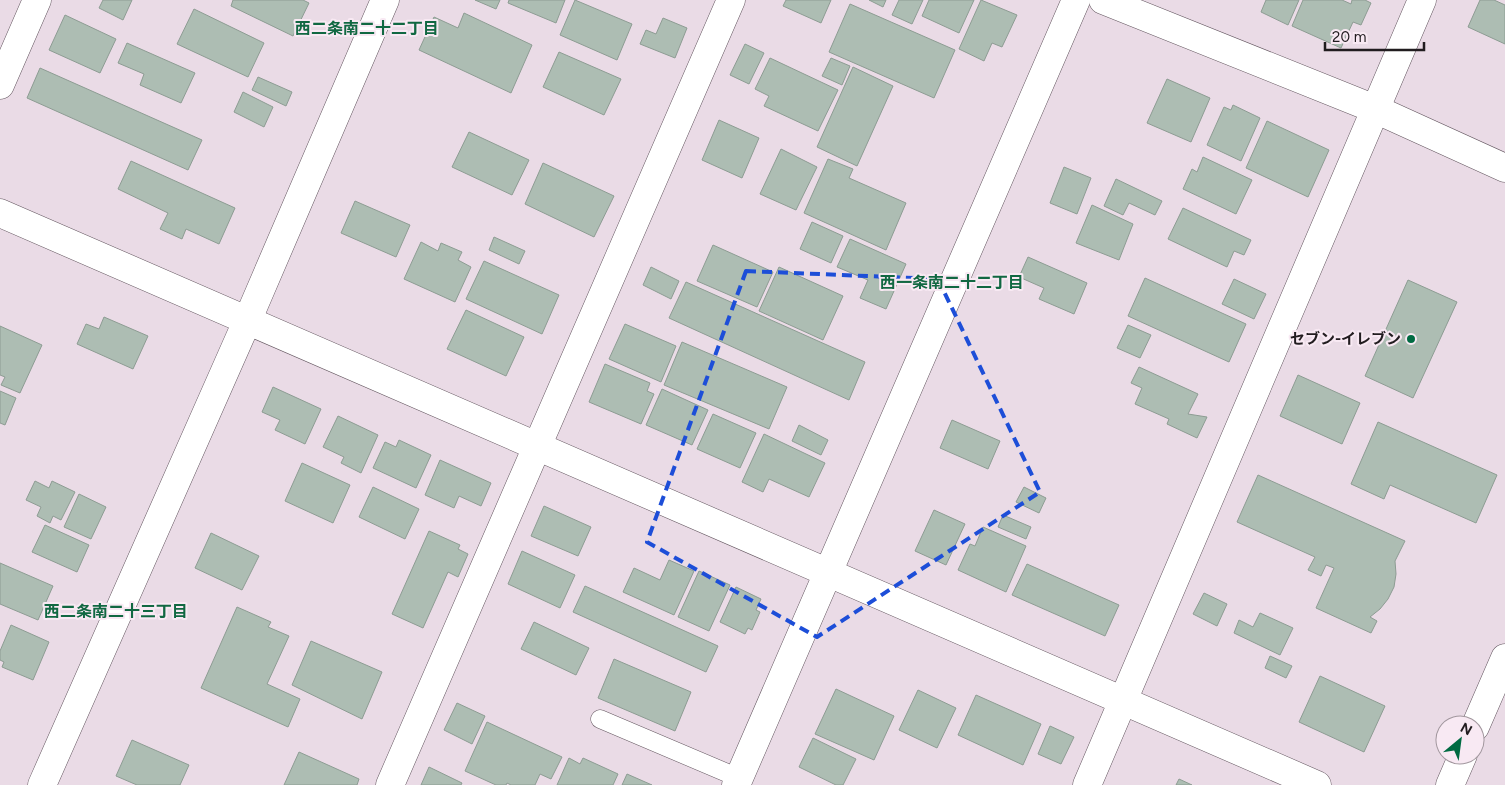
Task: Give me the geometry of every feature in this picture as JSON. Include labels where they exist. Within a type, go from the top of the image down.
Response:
[{"type":"main road","points":[[0,86],[37,0]]},
{"type":"main road","points":[[42,785],[248,319],[385,0]]},
{"type":"main road","points":[[390,785],[730,0]]},
{"type":"main road","points":[[738,781],[1076,0]]},
{"type":"main road","points":[[1103,0],[1375,110],[1505,168]]},
{"type":"main road","points":[[1087,785],[1422,0]]},
{"type":"main road","points":[[0,213],[248,319],[1317,785]]},
{"type":"main road","points":[[1481,715],[1505,658]]},
{"type":"main road","points":[[1450,785],[1459,765]]},
{"type":"lane","points":[[600,719],[738,781]]},
{"type":"highlighted area","points":[[746,271],[938,279],[1040,492],[817,637],[647,542]]},
{"type":"building","points":[[103,0],[132,0],[123,20],[99,8]]},
{"type":"building","points":[[233,0],[303,0],[309,3],[293,36],[231,6]]},
{"type":"building","points":[[475,0],[500,0],[496,9]]},
{"type":"building","points":[[509,0],[565,0],[556,23],[508,3]]},
{"type":"building","points":[[575,0],[632,24],[617,60],[560,35]]},
{"type":"building","points":[[786,0],[831,0],[821,23],[783,6]]},
{"type":"building","points":[[869,0],[886,0],[883,7]]},
{"type":"building","points":[[899,0],[923,0],[912,24],[892,15]]},
{"type":"building","points":[[929,0],[974,0],[959,33],[922,16]]},
{"type":"building","points":[[981,0],[1017,15],[1002,47],[992,43],[984,61],[959,49]]},
{"type":"building","points":[[1266,0],[1299,0],[1288,25],[1261,12]]},
{"type":"building","points":[[1303,0],[1342,0],[1351,4],[1352,0],[1365,0],[1371,3],[1361,25],[1353,22],[1341,48],[1292,26]]},
{"type":"building","points":[[1480,0],[1494,0],[1505,5],[1505,44],[1468,27]]},
{"type":"building","points":[[850,4],[955,50],[934,98],[829,52]]},
{"type":"building","points":[[194,9],[264,43],[248,77],[177,44]]},
{"type":"building","points":[[464,13],[532,45],[511,93],[419,50],[434,17],[458,28]]},
{"type":"building","points":[[65,15],[116,39],[100,73],[49,50]]},
{"type":"building","points":[[663,18],[687,28],[675,58],[640,44],[646,30],[656,34]]},
{"type":"building","points":[[127,43],[195,73],[181,103],[140,85],[144,74],[118,63]]},
{"type":"building","points":[[745,44],[764,53],[749,84],[730,75]]},
{"type":"building","points":[[559,52],[621,79],[604,115],[543,87]]},
{"type":"building","points":[[770,58],[838,90],[818,131],[764,106],[769,96],[755,89]]},
{"type":"building","points":[[831,58],[850,66],[842,85],[822,76]]},
{"type":"building","points":[[853,67],[893,86],[857,166],[817,147]]},
{"type":"building","points":[[40,68],[202,140],[188,170],[27,98]]},
{"type":"building","points":[[258,77],[292,92],[286,106],[252,90]]},
{"type":"building","points":[[1167,79],[1210,98],[1191,142],[1147,123]]},
{"type":"building","points":[[243,92],[273,107],[264,127],[234,112]]},
{"type":"building","points":[[1233,105],[1260,118],[1241,161],[1207,145],[1224,107],[1231,110]]},
{"type":"building","points":[[719,120],[759,138],[742,178],[702,160]]},
{"type":"building","points":[[1267,121],[1329,150],[1308,197],[1246,168]]},
{"type":"building","points":[[469,132],[529,160],[512,195],[452,167]]},
{"type":"building","points":[[781,149],[817,167],[796,210],[760,194]]},
{"type":"building","points":[[1203,157],[1252,180],[1236,214],[1183,189],[1192,169],[1197,172]]},
{"type":"building","points":[[828,159],[853,169],[849,178],[906,203],[886,250],[804,213]]},
{"type":"building","points":[[131,161],[235,208],[219,244],[186,229],[182,239],[160,229],[168,213],[118,189]]},
{"type":"building","points":[[543,163],[614,196],[594,237],[525,204]]},
{"type":"building","points":[[1064,167],[1091,178],[1077,214],[1050,203]]},
{"type":"building","points":[[1116,179],[1162,201],[1155,215],[1129,203],[1123,215],[1104,206]]},
{"type":"building","points":[[355,201],[410,225],[396,257],[341,233]]},
{"type":"building","points":[[1092,205],[1133,224],[1119,260],[1076,243]]},
{"type":"building","points":[[1183,208],[1251,240],[1244,255],[1234,251],[1227,267],[1168,239]]},
{"type":"building","points":[[812,222],[843,236],[831,263],[800,249]]},
{"type":"building","points":[[494,237],[525,251],[519,264],[489,250]]},
{"type":"building","points":[[850,239],[906,264],[886,309],[860,298],[868,280],[837,267]]},
{"type":"building","points":[[421,242],[438,251],[441,243],[462,252],[458,260],[471,267],[455,302],[404,279]]},
{"type":"building","points":[[713,245],[773,272],[757,307],[697,281]]},
{"type":"building","points":[[1028,257],[1087,283],[1074,314],[1039,299],[1044,288],[1019,277]]},
{"type":"building","points":[[484,261],[559,295],[542,334],[466,299]]},
{"type":"building","points":[[651,267],[679,281],[671,299],[643,285]]},
{"type":"building","points":[[779,267],[843,296],[823,340],[759,311]]},
{"type":"building","points":[[1145,278],[1246,324],[1229,362],[1128,316]]},
{"type":"building","points":[[1234,279],[1266,294],[1254,319],[1222,304]]},
{"type":"building","name":"セブン-イレブン","points":[[1408,280],[1457,302],[1413,398],[1365,376]]},
{"type":"building","points":[[686,282],[865,362],[849,400],[669,318]]},
{"type":"building","points":[[466,310],[524,337],[506,376],[447,349]]},
{"type":"building","points":[[104,317],[148,336],[133,369],[77,344],[86,324],[99,329]]},
{"type":"building","points":[[625,324],[676,346],[661,382],[609,359]]},
{"type":"building","points":[[1128,325],[1151,335],[1140,358],[1117,348]]},
{"type":"building","points":[[0,326],[42,345],[20,393],[1,385],[5,377],[0,375]]},
{"type":"building","points":[[682,342],[787,387],[769,429],[664,385]]},
{"type":"building","points":[[605,364],[650,383],[647,391],[654,394],[641,424],[589,402]]},
{"type":"building","points":[[1139,367],[1198,394],[1188,414],[1207,417],[1197,438],[1167,424],[1169,419],[1135,404],[1142,388],[1131,383]]},
{"type":"building","points":[[1298,375],[1360,403],[1342,444],[1280,416]]},
{"type":"building","points":[[273,387],[321,409],[305,444],[275,430],[280,420],[262,412]]},
{"type":"building","points":[[662,389],[708,410],[692,445],[646,425]]},
{"type":"building","points":[[0,391],[16,398],[5,425],[0,423]]},
{"type":"building","points":[[713,414],[756,433],[740,468],[697,449]]},
{"type":"building","points":[[338,416],[378,435],[361,473],[341,463],[344,457],[323,447]]},
{"type":"building","points":[[952,420],[1000,441],[988,469],[940,448]]},
{"type":"building","points":[[1378,422],[1497,475],[1476,523],[1390,485],[1384,499],[1351,484]]},
{"type":"building","points":[[799,425],[828,440],[821,455],[792,441]]},
{"type":"building","points":[[764,434],[825,463],[809,497],[769,479],[763,492],[742,482]]},
{"type":"building","points":[[399,440],[431,455],[416,488],[373,468],[385,442],[396,447]]},
{"type":"building","points":[[440,460],[491,483],[481,506],[459,496],[454,508],[425,495]]},
{"type":"building","points":[[302,463],[350,485],[333,523],[285,501]]},
{"type":"building","points":[[1258,475],[1405,541],[1395,561],[1394,587],[1380,609],[1370,617],[1377,621],[1371,633],[1316,608],[1334,568],[1326,565],[1321,576],[1308,570],[1315,557],[1237,522]]},
{"type":"building","points":[[35,481],[49,488],[52,481],[75,492],[61,520],[53,516],[50,523],[37,516],[41,507],[26,500]]},
{"type":"building","points":[[373,487],[419,509],[405,539],[359,517]]},
{"type":"building","points":[[1024,487],[1046,498],[1039,513],[1016,502]]},
{"type":"building","points":[[79,494],[106,507],[91,539],[64,527]]},
{"type":"building","points":[[544,506],[591,527],[578,556],[531,536]]},
{"type":"building","points":[[934,510],[965,524],[946,565],[915,551]]},
{"type":"building","points":[[1003,515],[1031,527],[1026,539],[998,527]]},
{"type":"building","points":[[45,525],[89,545],[77,572],[32,552]]},
{"type":"building","points":[[983,527],[1026,546],[1006,592],[958,570],[970,544],[975,546]]},
{"type":"building","points":[[429,531],[460,545],[458,549],[468,554],[458,577],[448,572],[423,628],[392,614]]},
{"type":"building","points":[[211,533],[259,556],[242,590],[195,568]]},
{"type":"building","points":[[522,551],[575,575],[560,608],[508,584]]},
{"type":"building","points":[[669,560],[694,571],[674,615],[623,592],[634,568],[660,580]]},
{"type":"building","points":[[0,563],[53,586],[38,620],[0,604]]},
{"type":"building","points":[[1027,564],[1119,605],[1105,636],[1012,595]]},
{"type":"building","points":[[699,571],[730,585],[709,631],[678,617]]},
{"type":"building","points":[[585,586],[718,646],[706,672],[573,612]]},
{"type":"building","points":[[736,587],[761,599],[756,610],[760,612],[752,630],[748,628],[745,634],[720,622]]},
{"type":"building","points":[[1204,593],[1227,604],[1217,626],[1193,614]]},
{"type":"building","points":[[237,607],[271,622],[268,627],[289,636],[267,684],[300,699],[288,727],[201,688]]},
{"type":"building","points":[[1260,613],[1293,628],[1280,655],[1234,633],[1239,620],[1253,627]]},
{"type":"building","points":[[534,622],[589,648],[576,675],[521,649]]},
{"type":"building","points":[[11,625],[49,642],[33,680],[2,667],[4,662],[0,660],[0,651]]},
{"type":"building","points":[[311,641],[382,672],[362,719],[292,685]]},
{"type":"building","points":[[1270,656],[1292,666],[1286,678],[1265,668]]},
{"type":"building","points":[[614,659],[691,692],[675,731],[598,698]]},
{"type":"building","points":[[1320,676],[1385,706],[1364,752],[1299,722]]},
{"type":"building","points":[[836,689],[894,716],[874,760],[815,734]]},
{"type":"building","points":[[918,690],[956,708],[937,748],[899,730]]},
{"type":"building","points":[[976,695],[1041,724],[1023,765],[958,735]]},
{"type":"building","points":[[457,703],[485,716],[472,744],[444,730]]},
{"type":"building","points":[[487,722],[562,757],[551,779],[540,774],[535,785],[511,785],[507,783],[506,785],[496,785],[465,771]]},
{"type":"building","points":[[1050,726],[1074,737],[1061,764],[1038,754]]},
{"type":"building","points":[[813,738],[856,759],[843,785],[836,785],[799,767]]},
{"type":"building","points":[[132,740],[189,765],[180,785],[137,785],[116,776]]},
{"type":"building","points":[[299,752],[359,779],[357,785],[284,785]]},
{"type":"building","points":[[569,758],[580,764],[583,758],[618,774],[613,785],[557,785]]},
{"type":"building","points":[[429,767],[462,783],[461,785],[421,785]]},
{"type":"building","points":[[627,774],[652,785],[622,785]]},
{"type":"building","points":[[1179,779],[1192,785],[1176,785]]},
{"type":"place","name":"セブン-イレブン","points":[[1411,339]]},
{"type":"district","name":"西二条南二十二丁目","points":[[367,28]]},
{"type":"district","name":"西一条南二十二丁目","points":[[952,282]]},
{"type":"district","name":"西二条南二十三丁目","points":[[116,611]]}]
